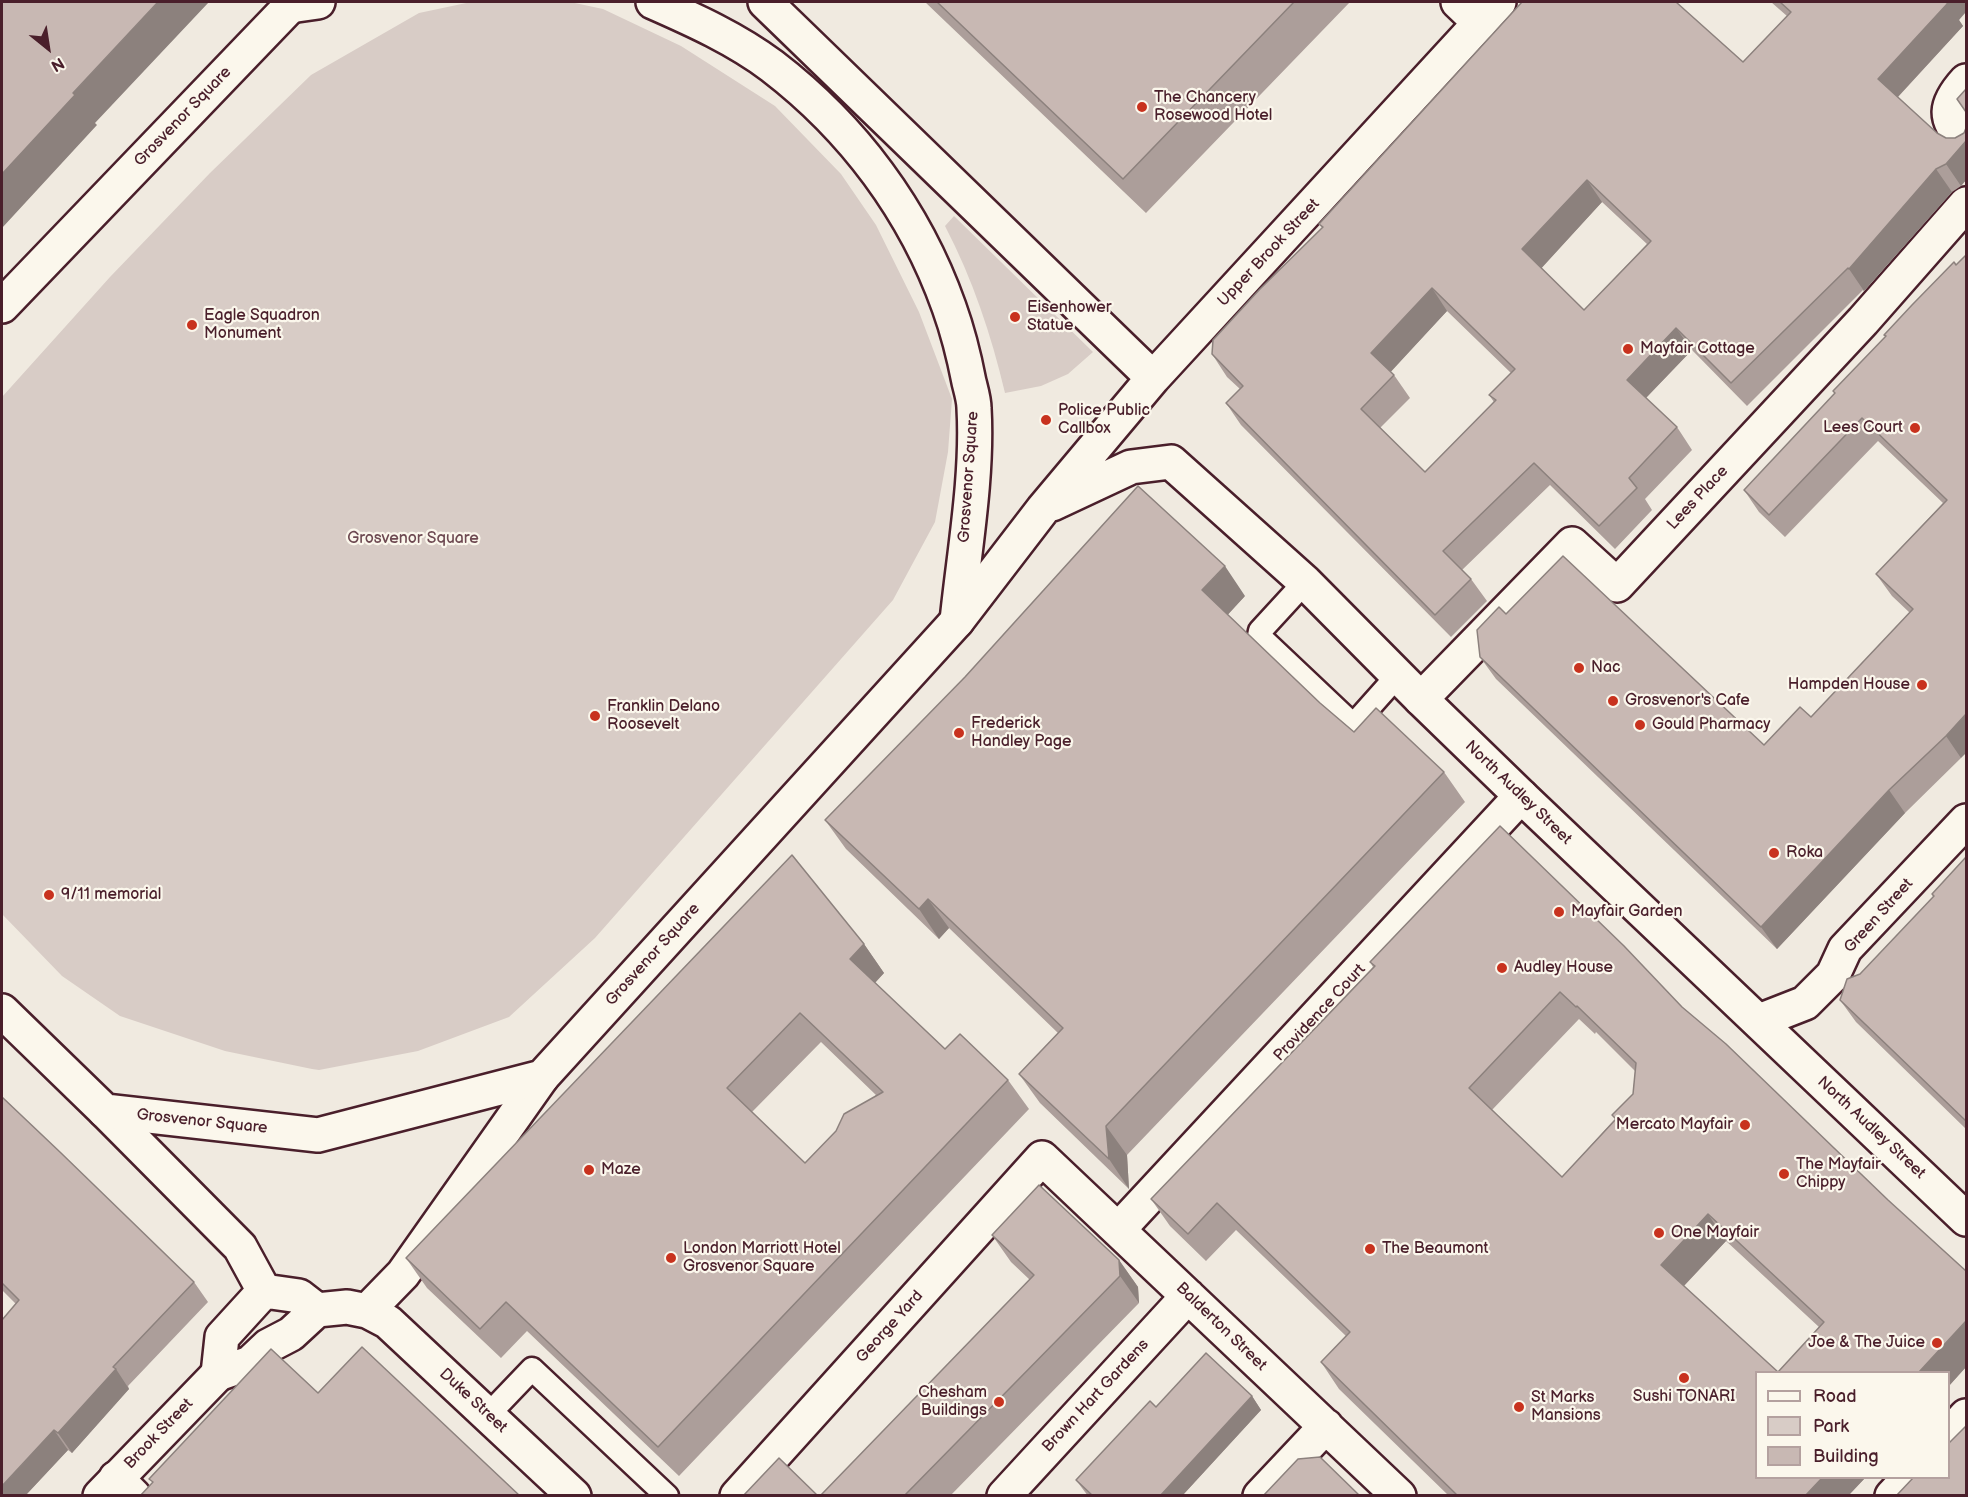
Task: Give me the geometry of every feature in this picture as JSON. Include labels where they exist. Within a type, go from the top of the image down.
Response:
[{"type":"street","name":"Grosvenor Square","points":[[653,2],[713,29],[771,66],[823,109],[868,159],[894,196],[907,215],[938,276],[961,340],[975,407],[973,474],[957,621]]},
{"type":"street","points":[[765,2],[1153,378]]},
{"type":"street","name":"Grosvenor Square","points":[[2,306],[301,3]]},
{"type":"street","name":"Upper Brook Street","points":[[1043,509],[1153,378],[1479,9]]},
{"type":"street","points":[[1966,81],[1950,102],[1948,113],[1952,124],[1966,142]]},
{"type":"street","name":"Lees Place","points":[[1421,699],[1572,544],[1617,585],[1863,321],[1966,204]]},
{"type":"street","name":"North Audley Street","points":[[1043,509],[1131,467],[1171,462],[1305,582],[1521,796],[1966,1219]]},
{"type":"street","name":"Grosvenor Square","points":[[368,1311],[403,1274],[542,1077],[957,621],[1043,509]]},
{"type":"street","name":"Providence Court","points":[[1118,1230],[1521,796]]},
{"type":"street","name":"Green Street","points":[[1759,1022],[1805,1003],[1833,975],[1845,949],[1966,821]]},
{"type":"street","name":"Grosvenor Square","points":[[2,1011],[240,1247],[264,1291]]},
{"type":"street","name":"Grosvenor Square","points":[[105,1111],[318,1134],[542,1077]]},
{"type":"street","name":"Balderton Street","points":[[1042,1158],[1399,1496]]},
{"type":"street","name":"George Yard","points":[[737,1496],[1042,1158]]},
{"type":"street","points":[[219,1374],[222,1337],[264,1291],[299,1296],[317,1310],[347,1307],[368,1311]]},
{"type":"street","name":"Brown Hart Gardens","points":[[1004,1496],[1188,1296]]},
{"type":"street","name":"Brook Street","points":[[116,1490],[219,1374],[250,1362],[268,1346],[291,1334],[317,1310]]},
{"type":"street","name":"Duke Street","points":[[368,1311],[388,1322],[574,1496]]},
{"type":"street","points":[[1950,1434],[1966,1416]]},
{"type":"street","points":[[1260,1496],[1326,1426]]},
{"type":"street","points":[[1892,1496],[1908,1479]]},
{"type":"lane","points":[[1305,582],[1260,631],[1259,636],[1350,722],[1357,721],[1398,675]]},
{"type":"lane","points":[[488,1414],[531,1369],[667,1496]]},
{"type":"green space","name":"Grosvenor Square","points":[[471,2],[570,2],[603,9],[681,46],[775,106],[841,174],[876,225],[919,312],[952,399],[948,452],[935,522],[893,600],[595,938],[509,1017],[418,1051],[319,1070],[312,1069],[225,1051],[120,1016],[62,976],[2,914],[2,397],[110,277],[210,173],[311,75],[419,13]]},
{"type":"green space","points":[[954,216],[1093,352],[1068,374],[1041,386],[1005,393],[980,308],[945,226]]},
{"type":"building","points":[[2,2],[158,2],[73,93],[75,95],[2,174]]},
{"type":"building","name":"The Chancery Rosewood Hotel","points":[[937,2],[1294,2],[1123,179]]},
{"type":"building","points":[[1522,2],[1676,2],[1743,62],[1791,12],[1780,2],[1948,3],[1878,79],[1937,133],[1946,138],[1955,138],[1964,133],[1966,128],[1966,141],[1946,164],[1936,169],[1849,269],[1731,383],[1676,328],[1627,380],[1677,427],[1629,478],[1637,488],[1599,526],[1534,463],[1443,551],[1471,579],[1435,615],[1226,403],[1243,386],[1212,354],[1213,340],[1260,289],[1323,227],[1319,224]],"holes":[[[1587,180],[1651,241],[1584,310],[1522,249]],[[1432,288],[1515,369],[1489,395],[1496,400],[1425,472],[1361,409],[1394,375],[1371,353]]]},
{"type":"building","points":[[1966,89],[1966,112],[1957,99]]},
{"type":"building","points":[[1966,255],[1966,714],[1889,790],[1761,927],[1480,657],[1477,630],[1499,607],[1506,614],[1563,556],[1764,745],[1800,707],[1811,717],[1913,609],[1876,574],[1947,500],[1862,418],[1769,515],[1744,490],[1835,393],[1833,391],[1886,336],[1884,335],[1912,305],[1954,262],[1956,265]]},
{"type":"building","points":[[1138,486],[1225,566],[1202,590],[1320,703],[1354,732],[1376,708],[1444,772],[1106,1126],[1109,1159],[1019,1074],[1063,1028],[928,899],[919,909],[825,820],[965,677]]},
{"type":"building","points":[[1500,826],[1624,946],[1682,1007],[1726,1044],[1888,1200],[1966,1271],[1966,1321],[1920,1371],[1779,1371],[1824,1322],[1708,1214],[1661,1265],[1777,1371],[1755,1371],[1755,1479],[1821,1479],[1805,1496],[1458,1496],[1321,1362],[1350,1332],[1217,1203],[1188,1234],[1151,1199],[1375,966],[1370,962]],"holes":[[[1560,992],[1636,1063],[1633,1094],[1612,1115],[1616,1119],[1562,1177],[1469,1088]]]},
{"type":"building","name":"London Marriott Hotel Grosvenor Square","points":[[792,855],[864,944],[850,959],[945,1049],[960,1034],[1008,1080],[658,1447],[506,1302],[480,1329],[406,1258]],"holes":[[[800,1013],[883,1092],[844,1114],[836,1131],[805,1163],[727,1088]]]},
{"type":"building","points":[[1966,857],[1966,1121],[1840,1000],[1847,979],[1860,974],[1934,896],[1932,894]]},
{"type":"building","points":[[2,1097],[194,1282],[113,1367],[116,1369],[58,1433],[54,1430],[2,1486],[2,1320],[19,1300],[2,1283]]},
{"type":"building","points":[[1039,1185],[1119,1260],[1120,1276],[904,1496],[820,1496],[1034,1275],[992,1235]]},
{"type":"building","points":[[362,1347],[520,1496],[140,1496],[153,1482],[149,1479],[271,1349],[318,1393]]},
{"type":"building","points":[[1206,1353],[1252,1396],[1160,1496],[1093,1496],[1076,1480],[1150,1401],[1156,1407]]},
{"type":"building","points":[[1966,1426],[1966,1496],[1896,1496],[1912,1479],[1950,1479],[1950,1442]]},
{"type":"building","points":[[1320,1457],[1360,1496],[1263,1496],[1298,1459]]},
{"type":"building","points":[[779,1458],[818,1496],[743,1496]]},
{"type":"place","name":"The Chancery Rosewood Hotel","points":[[1142,107]]},
{"type":"place","name":"Eisenhower Statue","points":[[1015,317]]},
{"type":"place","name":"Eagle Squadron Monument","points":[[192,325]]},
{"type":"place","name":"Mayfair Cottage","points":[[1628,349]]},
{"type":"place","name":"Police Public Callbox","points":[[1046,420]]},
{"type":"place","name":"Lees Court","points":[[1915,428]]},
{"type":"place","name":"Nac","points":[[1579,668]]},
{"type":"place","name":"Hampden House","points":[[1922,685]]},
{"type":"place","name":"Grosvenor's Cafe","points":[[1613,701]]},
{"type":"place","name":"Franklin Delano Roosevelt","points":[[595,716]]},
{"type":"place","name":"Gould Pharmacy","points":[[1640,725]]},
{"type":"place","name":"Frederick Handley Page","points":[[959,733]]},
{"type":"place","name":"Roka","points":[[1774,853]]},
{"type":"place","name":"9/11 memorial","points":[[49,895]]},
{"type":"place","name":"Mayfair Garden","points":[[1559,912]]},
{"type":"place","name":"Audley House","points":[[1502,968]]},
{"type":"place","name":"Mercato Mayfair","points":[[1745,1125]]},
{"type":"place","name":"Maze","points":[[589,1170]]},
{"type":"place","name":"The Mayfair Chippy","points":[[1784,1174]]},
{"type":"place","name":"One Mayfair","points":[[1659,1233]]},
{"type":"place","name":"The Beaumont","points":[[1370,1249]]},
{"type":"place","name":"London Marriott Hotel Grosvenor Square","points":[[671,1258]]},
{"type":"place","name":"Joe & The Juice","points":[[1937,1343]]},
{"type":"place","name":"Sushi TONARI","points":[[1684,1378]]},
{"type":"place","name":"Chesham Buildings","points":[[999,1402]]},
{"type":"place","name":"St Marks Mansions","points":[[1519,1407]]}]
